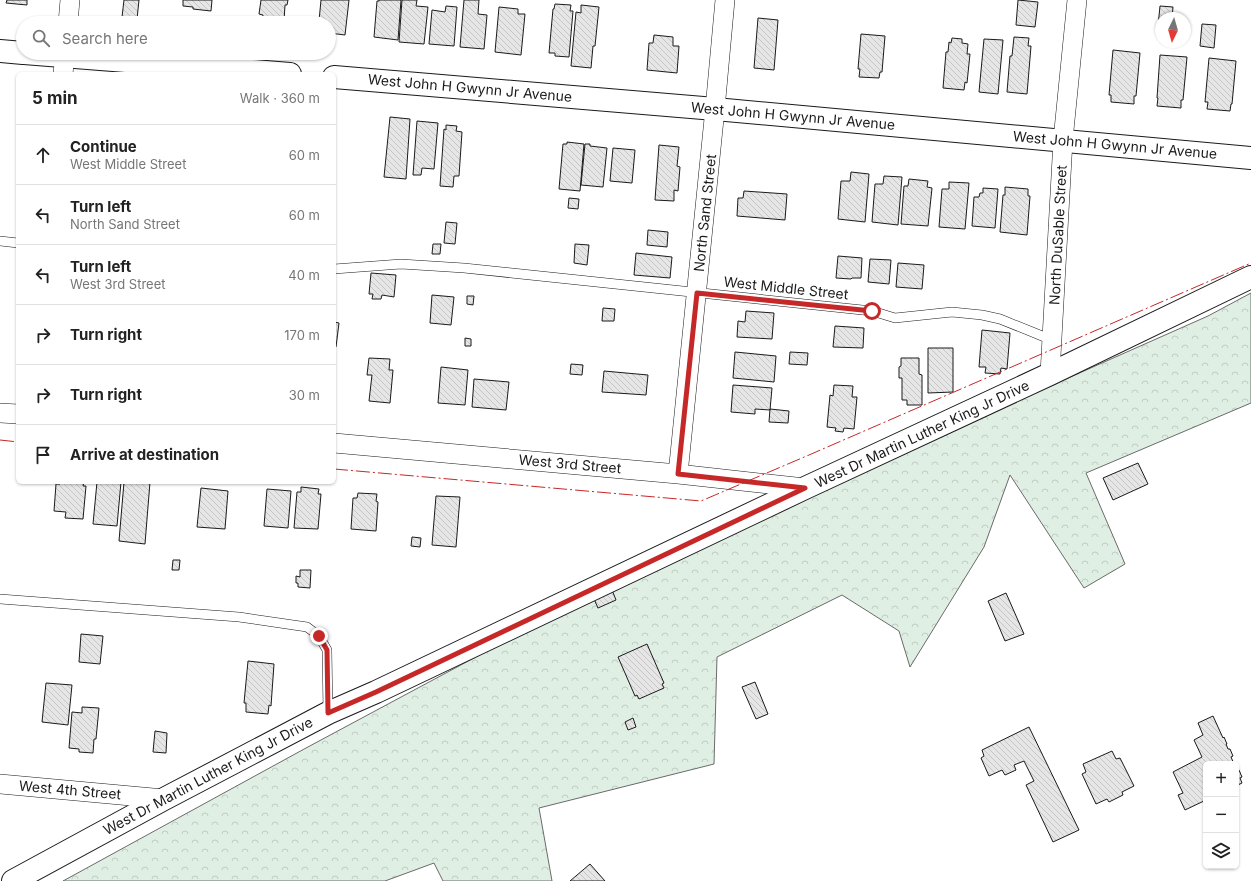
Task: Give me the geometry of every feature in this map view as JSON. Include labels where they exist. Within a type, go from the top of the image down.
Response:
[{"type":"street","points":[[69,16],[70,0]]},
{"type":"street","name":"North Sand Street","points":[[678,474],[725,0]]},
{"type":"street","name":"North DuSable Street","points":[[1050,374],[1063,140],[1077,0]]},
{"type":"street","points":[[0,51],[16,52]]},
{"type":"street","points":[[64,61],[255,72]]},
{"type":"street","name":"West John H Gwynn Jr Avenue","points":[[336,77],[715,109],[1251,158]]},
{"type":"street","name":"West Dr Martin Luther King Jr Drive","points":[[13,881],[164,798],[328,713],[376,692],[805,488],[1050,374],[1251,276]]},
{"type":"street","points":[[0,413],[16,414]]},
{"type":"street","name":"West 3rd Street","points":[[336,443],[678,474],[805,488]]},
{"type":"street","name":"West 4th Street","points":[[0,784],[164,798]]},
{"type":"lane","points":[[0,241],[16,243]]},
{"type":"lane","name":"West Middle Street","points":[[336,269],[401,264],[432,266],[872,311],[896,318],[952,312],[1000,318],[1052,340]]},
{"type":"lane","points":[[0,599],[240,617],[308,627],[319,636],[327,650],[328,713]]},
{"type":"green space","points":[[1251,293],[1251,403],[1086,473],[1125,564],[1084,588],[1010,475],[984,547],[910,667],[899,631],[842,595],[717,657],[714,764],[539,808],[552,881],[443,881],[434,863],[385,881],[63,881],[306,748],[653,562],[1208,316]]},
{"type":"building","points":[[7,0],[27,0],[27,5],[6,3]]},
{"type":"building","points":[[124,0],[139,0],[137,16],[122,16]]},
{"type":"building","points":[[183,0],[212,0],[211,11],[183,6]]},
{"type":"building","points":[[261,0],[288,0],[287,5],[285,5],[284,16],[263,16],[259,14]]},
{"type":"building","points":[[321,0],[349,0],[345,35],[336,34],[336,16],[319,16]]},
{"type":"building","points":[[401,0],[398,40],[374,37],[377,1]]},
{"type":"building","points":[[402,0],[417,0],[416,6],[428,7],[424,44],[399,42]]},
{"type":"building","points":[[464,0],[479,0],[478,14],[487,15],[484,49],[460,47]]},
{"type":"building","points":[[1018,0],[1038,2],[1035,27],[1016,25]]},
{"type":"building","points":[[555,4],[571,5],[570,11],[573,11],[569,57],[555,56],[555,53],[549,53],[553,9]]},
{"type":"building","points":[[581,5],[599,7],[591,68],[571,66],[576,12],[581,13]]},
{"type":"building","points":[[446,6],[457,7],[454,46],[429,44],[432,10],[445,12]]},
{"type":"building","points":[[1160,6],[1173,7],[1173,12],[1159,12]]},
{"type":"building","points":[[499,7],[518,9],[518,14],[525,14],[521,55],[495,52]]},
{"type":"building","points":[[758,18],[778,20],[774,70],[754,68]]},
{"type":"building","points":[[1202,24],[1216,25],[1214,48],[1200,46]]},
{"type":"building","points":[[861,34],[885,36],[882,72],[880,72],[879,78],[859,77],[860,69],[858,69]]},
{"type":"building","points":[[654,35],[673,37],[673,46],[679,46],[677,73],[647,70],[649,43],[653,43]]},
{"type":"building","points":[[1014,37],[1029,38],[1028,46],[1031,46],[1027,94],[1007,92],[1010,56],[1012,56]]},
{"type":"building","points":[[952,38],[962,39],[962,43],[968,44],[967,54],[970,54],[967,83],[965,82],[964,90],[943,88],[946,52],[948,52],[949,42],[951,43]]},
{"type":"building","points":[[984,39],[1003,40],[998,94],[979,92]]},
{"type":"building","points":[[1113,50],[1140,53],[1134,104],[1111,102],[1111,95],[1109,95]]},
{"type":"building","points":[[1160,55],[1187,57],[1181,108],[1157,106]]},
{"type":"building","points":[[1209,58],[1236,61],[1230,111],[1207,109],[1208,102],[1205,102]]},
{"type":"building","points":[[390,117],[410,119],[406,179],[384,177]]},
{"type":"building","points":[[417,121],[438,123],[434,169],[422,168],[421,175],[413,175]]},
{"type":"building","points":[[446,125],[457,126],[456,131],[462,132],[459,176],[454,176],[453,187],[440,186],[444,129],[446,130]]},
{"type":"building","points":[[567,142],[584,144],[580,191],[559,189],[563,144],[567,144]]},
{"type":"building","points":[[585,144],[607,148],[603,187],[581,185]]},
{"type":"building","points":[[659,145],[679,147],[677,166],[680,167],[678,191],[674,190],[674,201],[655,200]]},
{"type":"building","points":[[613,148],[635,150],[632,183],[610,181]]},
{"type":"building","points":[[851,172],[869,174],[865,222],[838,219],[841,181],[850,181]]},
{"type":"building","points":[[884,176],[902,177],[898,225],[872,222],[875,184],[883,184]]},
{"type":"building","points":[[909,179],[928,181],[927,187],[932,188],[928,226],[901,224],[904,186],[908,186]]},
{"type":"building","points":[[949,182],[969,183],[965,229],[939,227],[942,189],[949,189]]},
{"type":"building","points":[[1005,187],[1028,189],[1028,196],[1030,196],[1027,235],[1000,232]]},
{"type":"building","points":[[983,188],[998,189],[995,228],[972,226],[974,197],[979,197],[980,193],[983,193]]},
{"type":"building","points":[[744,191],[787,194],[785,220],[737,216],[738,198],[743,198]]},
{"type":"building","points":[[569,198],[579,199],[578,209],[568,208]]},
{"type":"building","points":[[446,222],[457,223],[455,244],[444,243]]},
{"type":"building","points":[[648,230],[668,232],[667,247],[647,245]]},
{"type":"building","points":[[433,244],[441,244],[440,254],[432,254]]},
{"type":"building","points":[[575,244],[589,245],[587,265],[574,263]]},
{"type":"building","points":[[636,253],[672,257],[670,278],[634,275]]},
{"type":"building","points":[[838,256],[862,258],[861,278],[836,278]]},
{"type":"building","points":[[870,259],[891,260],[889,284],[868,282]]},
{"type":"building","points":[[898,263],[924,265],[922,289],[896,287]]},
{"type":"building","points":[[371,273],[396,275],[394,297],[382,295],[381,299],[372,299],[373,294],[369,294]]},
{"type":"building","points":[[432,295],[454,297],[451,325],[430,323]]},
{"type":"building","points":[[467,296],[474,296],[473,305],[467,304]]},
{"type":"building","points":[[603,308],[615,309],[614,321],[602,321]]},
{"type":"building","points":[[746,311],[774,313],[772,339],[737,337],[738,321],[745,322]]},
{"type":"building","points":[[336,322],[339,323],[336,347]]},
{"type":"building","points":[[835,326],[864,328],[863,348],[833,347]]},
{"type":"building","points":[[982,330],[1010,333],[1007,369],[1001,368],[1000,374],[985,373],[986,367],[979,367]]},
{"type":"building","points":[[465,338],[471,339],[471,346],[465,346]]},
{"type":"building","points":[[928,348],[953,348],[953,392],[928,393]]},
{"type":"building","points":[[735,352],[776,356],[774,382],[733,378]]},
{"type":"building","points":[[790,352],[808,353],[807,365],[789,364]]},
{"type":"building","points":[[369,358],[390,359],[389,370],[393,370],[390,403],[369,401],[372,375],[367,375]]},
{"type":"building","points":[[901,358],[919,358],[919,374],[922,375],[922,405],[907,405],[907,400],[902,400],[902,378],[899,378]]},
{"type":"building","points":[[571,364],[583,365],[582,375],[570,374]]},
{"type":"building","points":[[441,367],[468,370],[465,405],[438,403]]},
{"type":"building","points":[[604,371],[648,375],[646,395],[602,392]]},
{"type":"building","points":[[474,379],[509,382],[506,410],[472,407]]},
{"type":"building","points":[[733,385],[772,388],[770,410],[755,409],[755,414],[731,412]]},
{"type":"building","points":[[834,385],[853,386],[852,397],[857,397],[854,429],[844,428],[843,432],[835,431],[836,428],[827,427],[830,395],[833,396]]},
{"type":"building","points":[[770,409],[789,411],[788,423],[769,422]]},
{"type":"building","points":[[1138,463],[1148,484],[1113,500],[1103,478]]},
{"type":"building","points":[[56,484],[84,484],[83,486],[86,486],[83,519],[65,518],[66,512],[54,511]]},
{"type":"building","points":[[97,484],[121,484],[117,526],[93,524]]},
{"type":"building","points":[[124,484],[150,484],[145,544],[119,541]]},
{"type":"building","points":[[301,487],[319,489],[318,494],[321,494],[318,529],[294,528],[297,492],[301,492]]},
{"type":"building","points":[[201,488],[228,491],[225,529],[197,527]]},
{"type":"building","points":[[267,489],[291,491],[288,528],[264,526]]},
{"type":"building","points":[[358,493],[377,494],[376,501],[378,502],[376,531],[351,529],[353,498],[357,498]]},
{"type":"building","points":[[436,496],[460,497],[456,547],[432,545]]},
{"type":"building","points":[[412,537],[421,538],[420,547],[411,546]]},
{"type":"building","points":[[173,560],[180,560],[179,570],[172,570]]},
{"type":"building","points":[[300,570],[311,570],[310,588],[298,587],[298,583],[296,583],[296,576],[300,577]]},
{"type":"building","points":[[612,590],[616,600],[598,608],[594,599]]},
{"type":"building","points":[[1006,593],[1024,634],[1005,641],[988,601]]},
{"type":"building","points":[[81,634],[103,636],[100,664],[79,662]]},
{"type":"building","points":[[647,644],[664,683],[662,684],[664,688],[639,699],[637,695],[635,696],[618,657]]},
{"type":"building","points":[[248,661],[274,664],[271,706],[269,705],[268,714],[246,712],[246,703],[244,703]]},
{"type":"building","points":[[755,682],[768,714],[756,719],[742,687]]},
{"type":"building","points":[[46,683],[72,685],[68,725],[42,722]]},
{"type":"building","points":[[82,707],[99,708],[93,753],[79,752],[79,749],[69,748],[72,712],[82,713]]},
{"type":"building","points":[[1213,716],[1223,738],[1224,737],[1228,749],[1230,749],[1233,756],[1231,757],[1233,761],[1203,761],[1203,801],[1185,810],[1178,795],[1183,793],[1173,772],[1202,757],[1194,740],[1203,735],[1198,723]]},
{"type":"building","points":[[633,718],[636,727],[628,730],[625,722]]},
{"type":"building","points":[[1029,727],[1079,830],[1053,842],[1026,785],[1034,781],[1024,761],[1014,765],[1016,770],[1005,775],[1002,770],[989,776],[981,758],[984,756],[982,750]]},
{"type":"building","points":[[155,731],[167,733],[166,753],[153,752]]},
{"type":"building","points":[[1112,751],[1116,759],[1120,758],[1134,786],[1122,792],[1123,795],[1109,802],[1107,799],[1096,804],[1082,774],[1086,772],[1083,764]]},
{"type":"building","points":[[1239,770],[1242,777],[1240,778],[1242,783],[1239,784]]},
{"type":"building","points":[[590,864],[605,881],[570,881]]},
{"type":"power","points":[[336,469],[701,501],[1251,263]]},
{"type":"power","points":[[0,440],[16,442]]},
{"type":"route","points":[[319,636],[327,650],[328,713],[376,692],[805,488],[678,474],[697,293],[872,311]]}]
